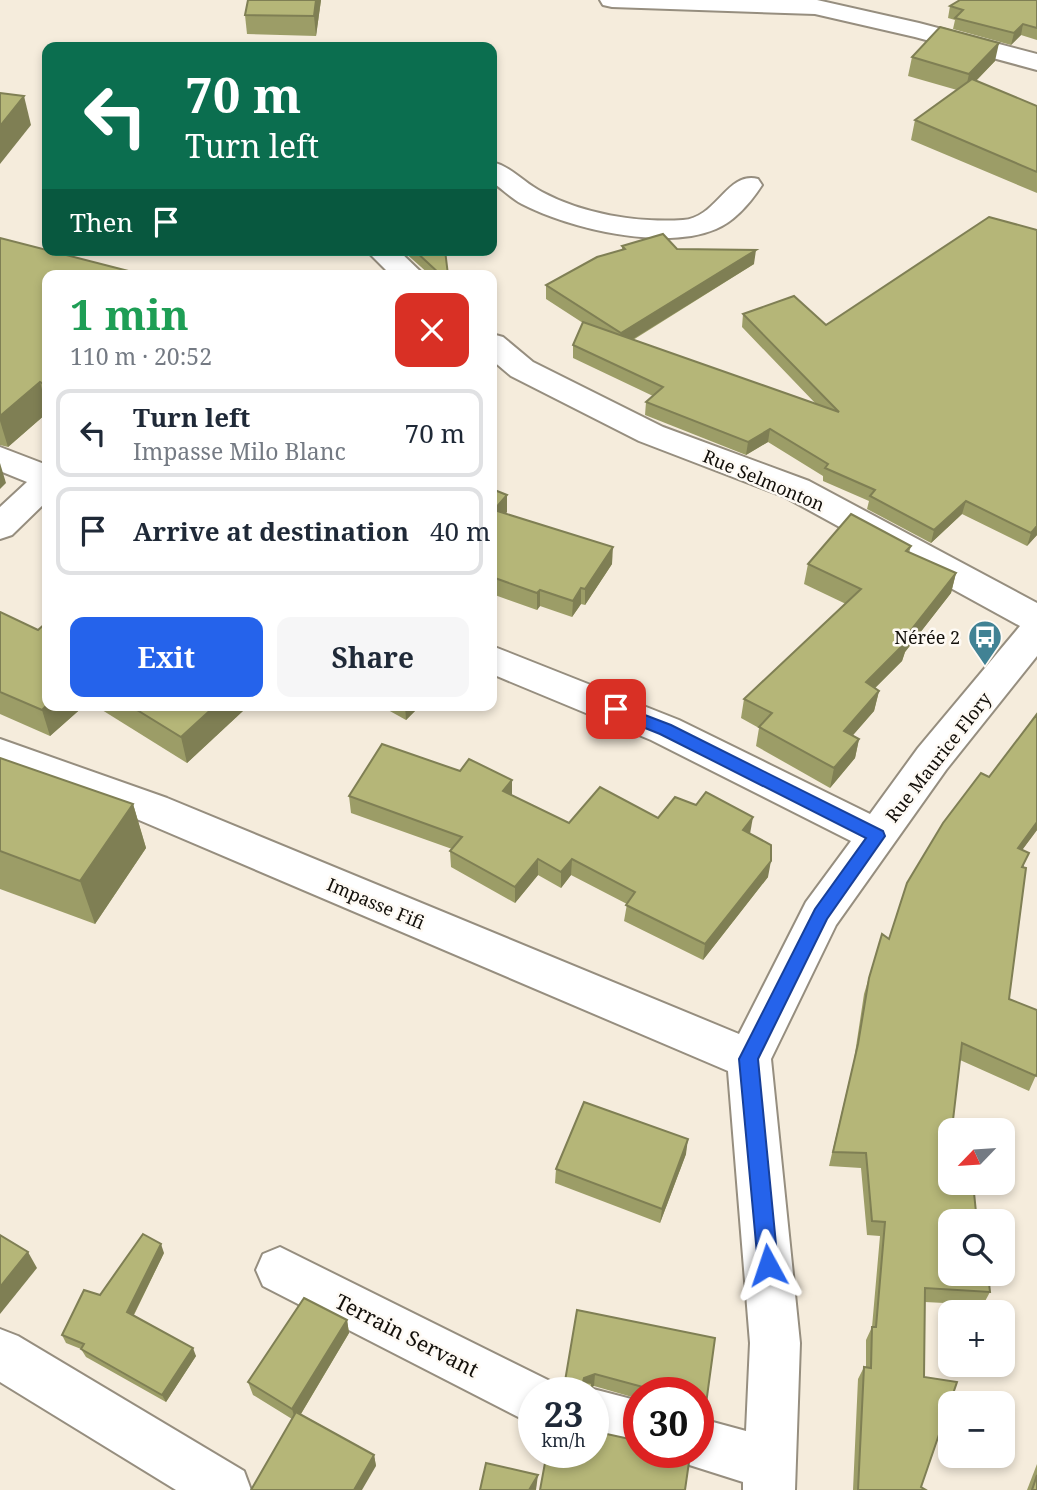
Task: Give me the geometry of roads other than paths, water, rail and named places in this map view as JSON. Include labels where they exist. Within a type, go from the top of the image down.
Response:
[{"type":"street","points":[[612,0],[815,7],[919,30],[1037,62]]},
{"type":"street","points":[[497,174],[532,198],[563,210],[652,229],[679,231],[702,225],[719,216],[748,185]]},
{"type":"street","points":[[387,256],[403,270]]},
{"type":"street","name":"Rue Selmonton","points":[[497,348],[522,369],[651,433],[797,489],[1037,619]]},
{"type":"street","points":[[0,458],[42,478]]},
{"type":"street","points":[[0,527],[42,485]]},
{"type":"street","name":"Rue Maurice Flory","points":[[749,1059],[821,914],[932,759],[1037,631]]},
{"type":"street","points":[[497,661],[666,730],[877,836]]},
{"type":"street","name":"Impasse Fifi","points":[[0,754],[153,809],[749,1059]]},
{"type":"street","points":[[714,1451],[769,1477],[775,1343],[749,1059]]},
{"type":"street","name":"Terrain Servant","points":[[280,1270],[518,1392]]},
{"type":"street","points":[[0,1354],[225,1490]]},
{"type":"place","name":"Nérée 2","points":[[985,667]]}]
